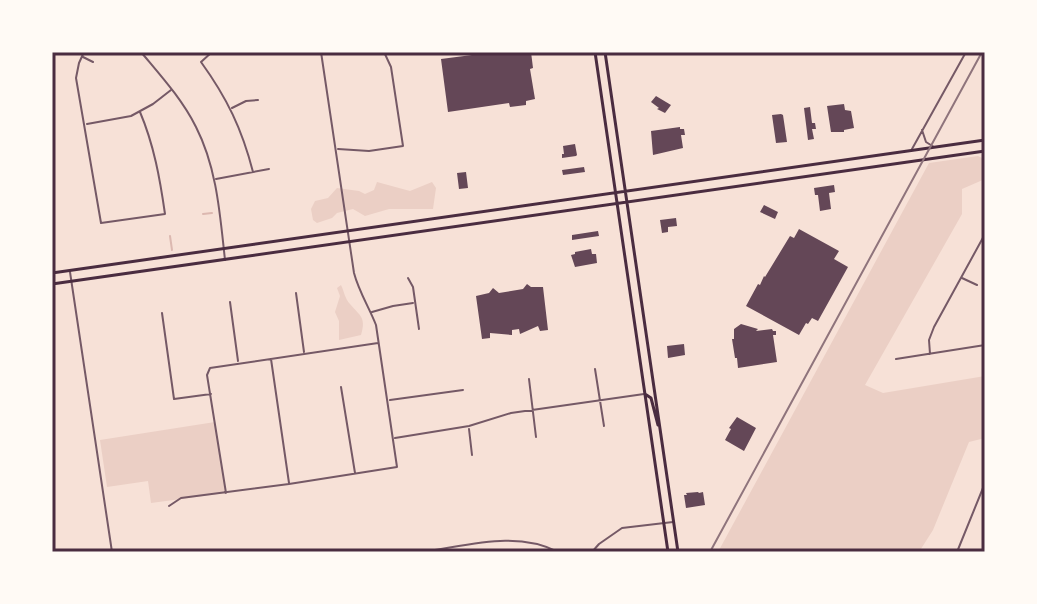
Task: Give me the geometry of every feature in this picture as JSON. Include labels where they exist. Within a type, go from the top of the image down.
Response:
[{"type":"main road","points":[[595,52],[668,552]]},
{"type":"main road","points":[[605,52],[678,552]]},
{"type":"main road","points":[[601,96],[612,94]]},
{"type":"main road","points":[[52,273],[985,141]]},
{"type":"main road","points":[[52,284],[985,151]]},
{"type":"main road","points":[[891,153],[893,164]]},
{"type":"main road","points":[[777,170],[778,180]]},
{"type":"main road","points":[[495,210],[496,221]]},
{"type":"main road","points":[[634,327],[645,325]]},
{"type":"main road","points":[[645,394],[651,398],[661,432]]},
{"type":"main road","points":[[657,476],[667,474]]},
{"type":"street","points":[[141,52],[172,89],[196,126],[205,148],[214,180],[225,260]]},
{"type":"street","points":[[145,57],[151,52]]},
{"type":"street","points":[[212,52],[201,62],[231,108],[244,138],[253,172]]},
{"type":"street","points":[[169,506],[181,498],[397,467],[379,342],[354,273],[321,52]]},
{"type":"street","points":[[335,149],[369,151],[403,146],[391,67],[384,52]]},
{"type":"street","points":[[912,151],[966,52]]},
{"type":"street","points":[[93,62],[83,54],[76,78],[101,223],[165,214],[150,135],[140,112]]},
{"type":"street","points":[[84,125],[131,116],[172,89]]},
{"type":"street","points":[[231,108],[246,101],[258,100]]},
{"type":"street","points":[[922,130],[926,142],[935,147]]},
{"type":"street","points":[[214,180],[269,169]]},
{"type":"street","points":[[930,354],[929,340],[934,327],[985,234]]},
{"type":"street","points":[[70,271],[112,552]]},
{"type":"street","points":[[961,277],[977,285]]},
{"type":"street","points":[[408,278],[413,287],[419,329]]},
{"type":"street","points":[[296,293],[305,353]]},
{"type":"street","points":[[230,302],[238,363]]},
{"type":"street","points":[[371,313],[415,303]]},
{"type":"street","points":[[162,313],[174,399],[211,394]]},
{"type":"street","points":[[226,493],[207,375],[210,368],[379,342]]},
{"type":"street","points":[[896,359],[985,345]]},
{"type":"street","points":[[271,358],[289,484]]},
{"type":"street","points":[[595,369],[604,426]]},
{"type":"street","points":[[529,379],[536,437]]},
{"type":"street","points":[[341,387],[355,474]]},
{"type":"street","points":[[389,400],[463,390]]},
{"type":"street","points":[[394,438],[469,426],[504,415],[645,394]]},
{"type":"street","points":[[469,426],[472,455]]},
{"type":"street","points":[[957,552],[985,483]]},
{"type":"street","points":[[592,552],[622,528],[674,522]]},
{"type":"street","points":[[422,552],[507,540],[540,543],[558,552]]},
{"type":"shaded area","points":[[978,156],[984,160],[985,179],[962,189],[962,214],[865,385],[883,393],[985,376],[985,438],[969,442],[933,530],[919,552],[718,552],[929,163]]},
{"type":"shaded area","points":[[377,182],[410,191],[432,182],[436,188],[433,209],[389,209],[365,216],[353,209],[317,223],[313,220],[311,209],[315,201],[328,198],[337,188],[365,194],[374,190]]},
{"type":"shaded area","points":[[341,285],[363,324],[361,335],[339,340],[339,321],[335,312],[340,296],[337,288]]},
{"type":"shaded area","points":[[215,422],[226,493],[151,503],[148,481],[107,487],[100,440]]},
{"type":"building","points":[[495,52],[531,52],[533,68],[530,69],[535,99],[526,101],[526,105],[510,107],[509,103],[448,112],[441,59]]},
{"type":"building","points":[[656,96],[671,105],[665,113],[651,102]]},
{"type":"building","points":[[844,104],[845,110],[851,111],[854,128],[831,132],[827,106]]},
{"type":"building","points":[[810,107],[816,129],[812,129],[814,139],[808,140],[804,108]]},
{"type":"building","points":[[781,114],[787,142],[776,143],[772,115]]},
{"type":"building","points":[[680,127],[685,135],[681,135],[683,148],[653,155],[651,131]]},
{"type":"building","points":[[575,144],[577,155],[562,158],[563,146]]},
{"type":"building","points":[[584,167],[585,172],[563,175],[562,170]]},
{"type":"building","points":[[466,172],[468,188],[459,189],[457,173]]},
{"type":"building","points":[[834,185],[835,192],[829,193],[831,209],[820,211],[814,188]]},
{"type":"building","points":[[764,205],[778,212],[775,219],[760,212]]},
{"type":"building","points":[[676,218],[677,226],[668,227],[668,232],[662,233],[660,220]]},
{"type":"building","points":[[799,229],[839,251],[834,259],[848,267],[818,321],[812,318],[799,335],[746,306],[790,236],[794,238]]},
{"type":"building","points":[[598,231],[599,236],[572,240],[572,235]]},
{"type":"building","points":[[591,249],[592,254],[596,254],[597,263],[575,267],[571,255]]},
{"type":"building","points":[[527,284],[543,287],[548,330],[540,331],[538,326],[520,334],[519,329],[512,330],[512,335],[490,333],[490,338],[482,339],[476,296],[489,293],[493,288],[499,293],[523,289]]},
{"type":"building","points":[[741,324],[758,329],[756,331],[776,331],[773,335],[777,362],[738,368],[732,339],[734,329]]},
{"type":"building","points":[[684,344],[685,355],[668,358],[667,346]]},
{"type":"building","points":[[737,417],[756,428],[744,451],[725,440]]},
{"type":"building","points":[[703,492],[705,505],[686,508],[684,495]]},
{"type":"waterway","points":[[203,214],[212,213]]},
{"type":"waterway","points":[[170,236],[172,250]]},
{"type":"railway","points":[[710,552],[982,52]]}]
